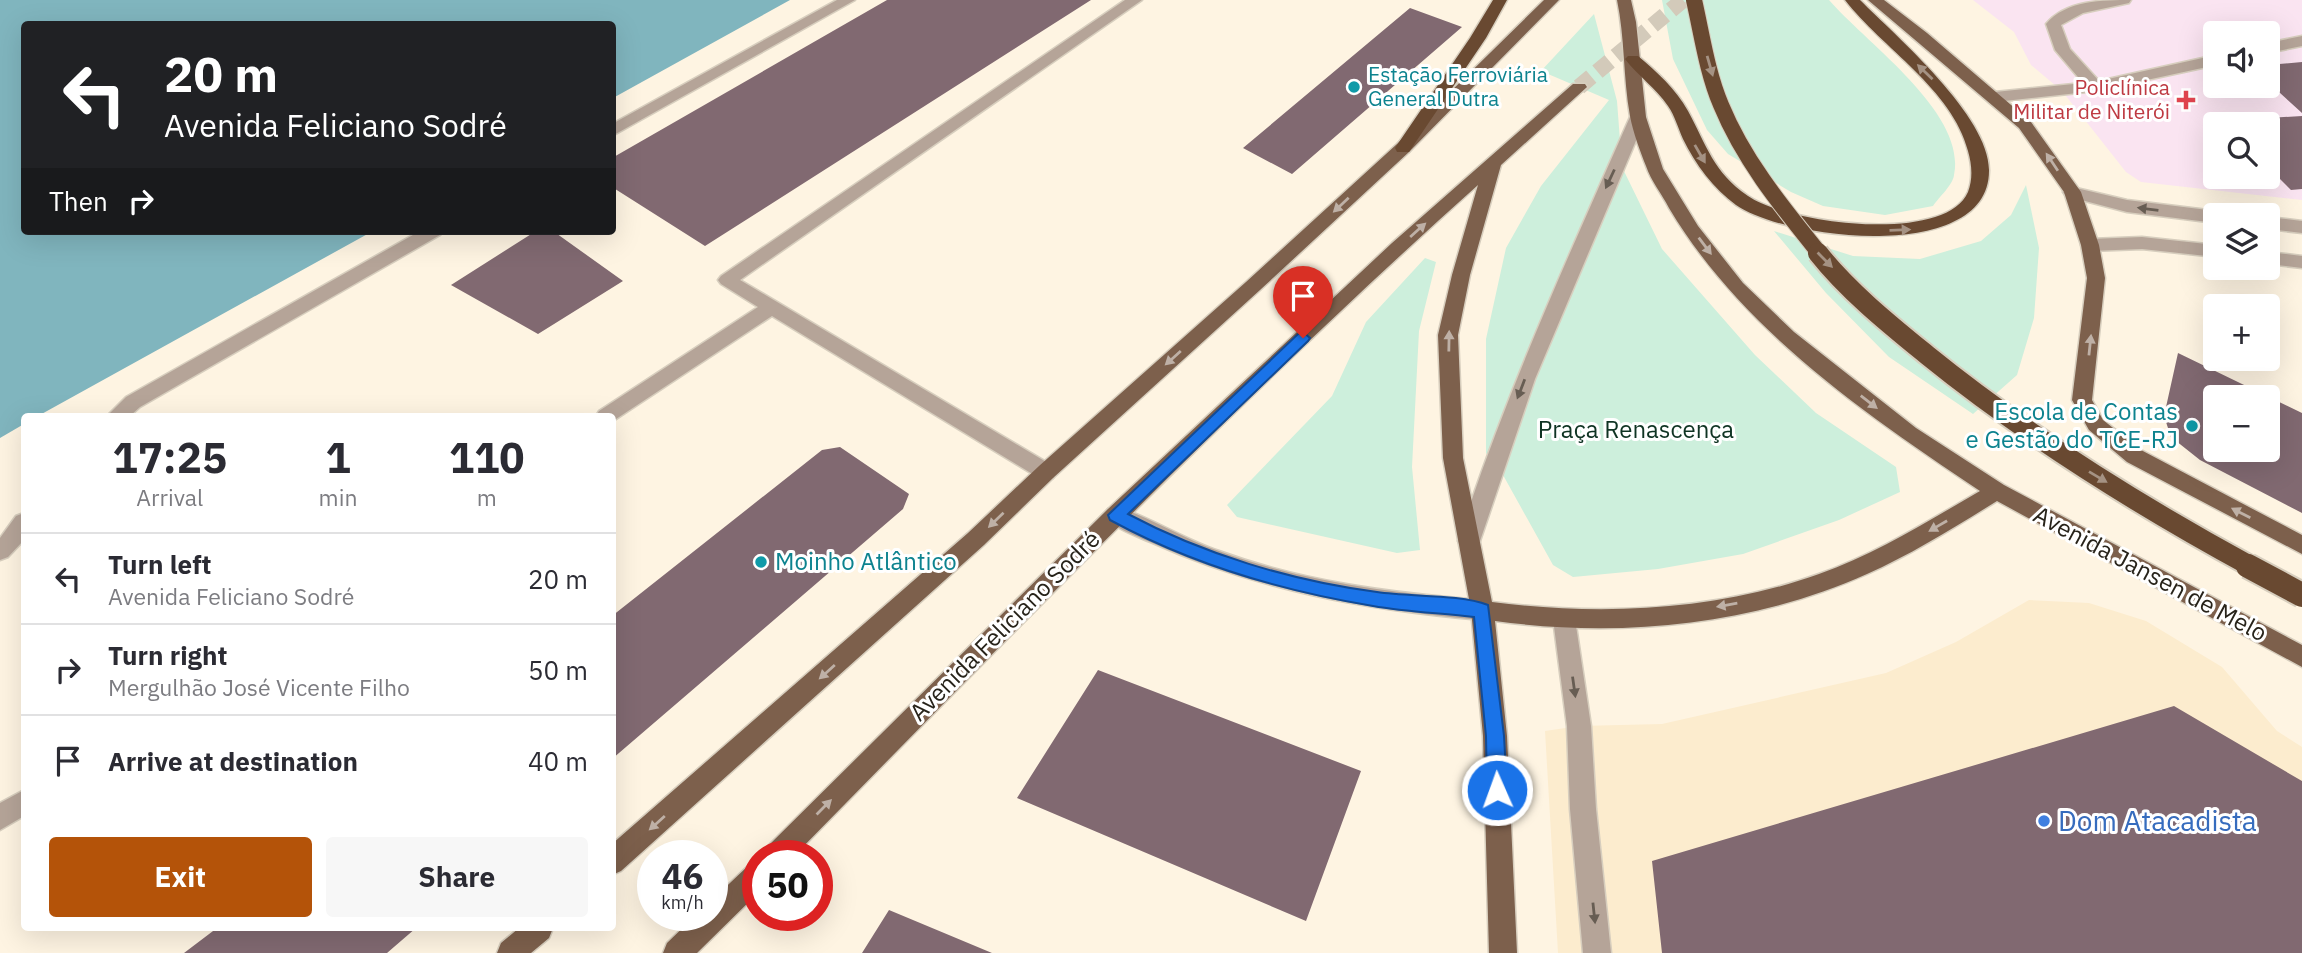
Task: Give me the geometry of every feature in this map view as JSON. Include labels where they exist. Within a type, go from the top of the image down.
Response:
[{"type":"highway","points":[[1403,148],[1478,38],[1500,0]]},
{"type":"highway","points":[[1694,0],[1721,107],[1755,169],[1810,244],[1873,308],[1961,382],[2084,468],[2205,542],[2302,594]]},
{"type":"highway","points":[[1633,60],[1653,76],[1679,110],[1710,171],[1735,197],[1765,214],[1813,226],[1875,230],[1918,229],[1955,216],[1975,197],[1982,171],[1969,131],[1934,81],[1852,0]]},
{"type":"main road","points":[[616,859],[976,539],[1046,472],[1403,148],[1552,0]]},
{"type":"main road","name":"Avenida Jansen de Melo","points":[[1624,0],[1638,117],[1655,169],[1691,229],[1736,287],[1787,337],[1909,433],[1997,492],[2302,657]]},
{"type":"main road","points":[[1875,0],[1995,97],[2025,125],[2072,192],[2090,245],[2096,278],[2087,371],[2082,388],[2086,412],[2108,437],[2134,456],[2302,545]]},
{"type":"main road","points":[[1116,515],[1398,247],[1579,87]]},
{"type":"main road","points":[[1493,163],[1461,275],[1448,335],[1453,458],[1482,610],[1495,736],[1503,953]]},
{"type":"main road","name":"Avenida Feliciano Sodré","points":[[1482,610],[1564,619],[1661,617],[1777,596],[1856,569],[1997,492]]},
{"type":"main road","name":"Avenida Feliciano Sodré","points":[[792,840],[1116,515]]},
{"type":"main road","points":[[677,953],[742,890]]},
{"type":"main road","points":[[511,953],[536,931]]},
{"type":"street","points":[[616,129],[849,0]]},
{"type":"street","points":[[1046,472],[727,280],[1135,0]]},
{"type":"street","points":[[2096,86],[2066,55],[2054,34],[2053,24],[2062,16],[2084,8],[2124,0]]},
{"type":"street","points":[[2280,46],[2302,41]]},
{"type":"street","points":[[1995,97],[2096,86],[2203,63]]},
{"type":"street","points":[[1469,541],[1490,471],[1539,344],[1592,215],[1638,117]]},
{"type":"street","points":[[2072,192],[2127,206],[2203,215]]},
{"type":"street","points":[[2280,224],[2302,227]]},
{"type":"street","points":[[120,413],[133,402],[427,235]]},
{"type":"street","points":[[2090,245],[2142,243],[2203,250]]},
{"type":"street","points":[[2280,259],[2302,262]]},
{"type":"street","points":[[611,413],[771,307]]},
{"type":"street","name":"Avenida Feliciano Sodré","points":[[1116,515],[1155,537],[1189,550],[1296,583],[1375,599],[1482,610]]},
{"type":"street","points":[[0,551],[13,540],[21,527]]},
{"type":"street","points":[[1564,619],[1579,726],[1583,809],[1597,953]]},
{"type":"street","points":[[0,818],[21,804]]},
{"type":"shaded area","name":"Policlínica Militar de Niterói","points":[[1973,0],[2302,0],[2302,200],[2204,189],[2280,189],[2280,112],[2203,112],[2203,189],[2141,182],[2126,172],[2062,91],[2031,65],[2014,32]]},
{"type":"shaded area","points":[[2029,600],[2089,603],[2146,621],[2222,667],[2277,731],[2302,747],[2302,953],[1558,953],[1545,731],[1579,726],[1662,724],[1886,673],[1956,642]]},
{"type":"green space","points":[[1662,0],[1829,0],[1910,80],[1930,104],[1945,128],[1954,151],[1954,175],[1951,183],[1933,206],[1885,215],[1823,206],[1791,192],[1728,154],[1707,130],[1673,59]]},
{"type":"green space","name":"Praça Renascença","points":[[1594,14],[1617,101],[1622,167],[1662,249],[1755,355],[1816,413],[1896,467],[1900,492],[1839,520],[1743,554],[1658,569],[1573,577],[1553,565],[1503,475],[1486,453],[1486,339],[1506,248],[1541,186],[1609,100],[1541,71]]},
{"type":"green space","points":[[2026,185],[2039,248],[2034,318],[2017,375],[1973,414],[1889,357],[1826,293],[1774,231],[1853,256],[1920,259],[1981,241],[2011,215]]},
{"type":"green space","points":[[1425,258],[1436,262],[1419,331],[1412,467],[1420,550],[1397,553],[1237,517],[1227,505],[1332,396],[1366,322]]},
{"type":"water","points":[[0,0],[790,0],[616,96],[616,21],[21,21],[21,235],[366,235],[43,413],[21,413],[21,426],[0,438]]},
{"type":"building","points":[[887,0],[1091,0],[705,246],[616,190],[616,156]]},
{"type":"building","name":"Estação Ferroviária General Dutra","points":[[1410,8],[1462,27],[1292,174],[1243,148]]},
{"type":"building","points":[[2302,62],[2302,113],[2280,93],[2280,64]]},
{"type":"building","points":[[2302,116],[2302,189],[2291,190],[2280,179],[2280,117]]},
{"type":"building","points":[[530,235],[559,235],[623,281],[538,334],[451,285]]},
{"type":"building","name":"Escola de Contas e Gestão do TCE-RJ","points":[[2178,353],[2203,365],[2203,371],[2215,371],[2244,385],[2203,385],[2203,462],[2171,437],[2164,416]]},
{"type":"building","name":"Escola de Contas e Gestão do TCE-RJ","points":[[2280,402],[2302,413],[2302,513],[2204,462],[2280,462]]},
{"type":"building","name":"Moinho Atlântico","points":[[840,447],[909,494],[903,509],[616,756],[616,613],[822,450]]},
{"type":"building","points":[[1098,670],[1361,771],[1306,921],[1017,798]]},
{"type":"building","name":"Dom Atacadista","points":[[2174,706],[2302,781],[2302,953],[1662,953],[1652,861]]},
{"type":"building","points":[[889,910],[992,953],[862,953]]},
{"type":"building","points":[[213,931],[413,931],[387,953],[184,953]]},
{"type":"tunnel","points":[[1579,87],[1683,0]]},
{"type":"place","name":"Estação Ferroviária General Dutra","points":[[1354,87]]},
{"type":"place","name":"Policlínica Militar de Niterói","points":[[2186,100]]},
{"type":"place","name":"Escola de Contas e Gestão do TCE-RJ","points":[[2192,426]]},
{"type":"place","name":"Moinho Atlântico","points":[[761,562]]},
{"type":"place","name":"Dom Atacadista","points":[[2044,821]]},
{"type":"route","points":[[1303,338],[1116,515],[1155,537],[1211,558],[1296,583],[1375,599],[1482,610],[1495,736],[1497,790]]}]
